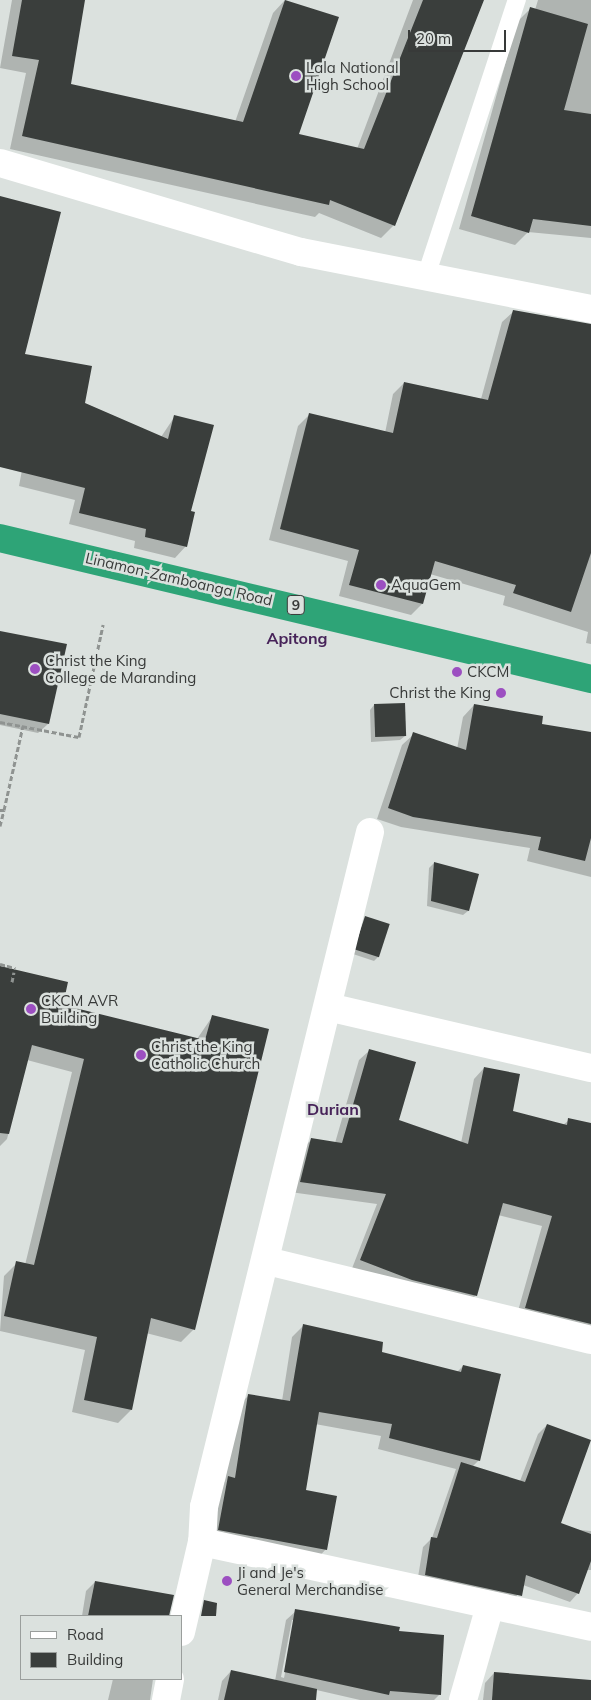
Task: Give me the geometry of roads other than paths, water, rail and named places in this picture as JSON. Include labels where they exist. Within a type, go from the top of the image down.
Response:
[{"type":"highway","name":"Linamon-Zamboanga Road","points":[[0,538],[591,678]]},
{"type":"street","points":[[0,164],[301,252],[591,309]]},
{"type":"street","points":[[182,1628],[202,1542],[204,1507],[267,1261],[370,832]]},
{"type":"street","points":[[328,1007],[591,1068]]},
{"type":"street","points":[[267,1261],[591,1340]]},
{"type":"street","points":[[202,1542],[591,1628]]},
{"type":"street","points":[[463,1700],[490,1606]]},
{"type":"street","points":[[166,1700],[170,1680]]},
{"type":"lane","points":[[426,276],[517,0]]},
{"type":"place","name":"Lala National High School","points":[[296,76]]},
{"type":"place","name":"AquaGem","points":[[381,585]]},
{"type":"place","name":"Christ the King College de Maranding","points":[[35,669]]},
{"type":"place","name":"CKCM","points":[[457,672]]},
{"type":"place","name":"Christ the King","points":[[501,693]]},
{"type":"place","name":"CKCM AVR Building","points":[[31,1009]]},
{"type":"place","name":"Christ the King Catholic Church","points":[[141,1055]]},
{"type":"place","name":"Ji and Je's General Merchandise","points":[[227,1581]]},
{"type":"district","name":"Apitong","points":[[297,638]]},
{"type":"district","name":"Durian","points":[[333,1109]]}]
